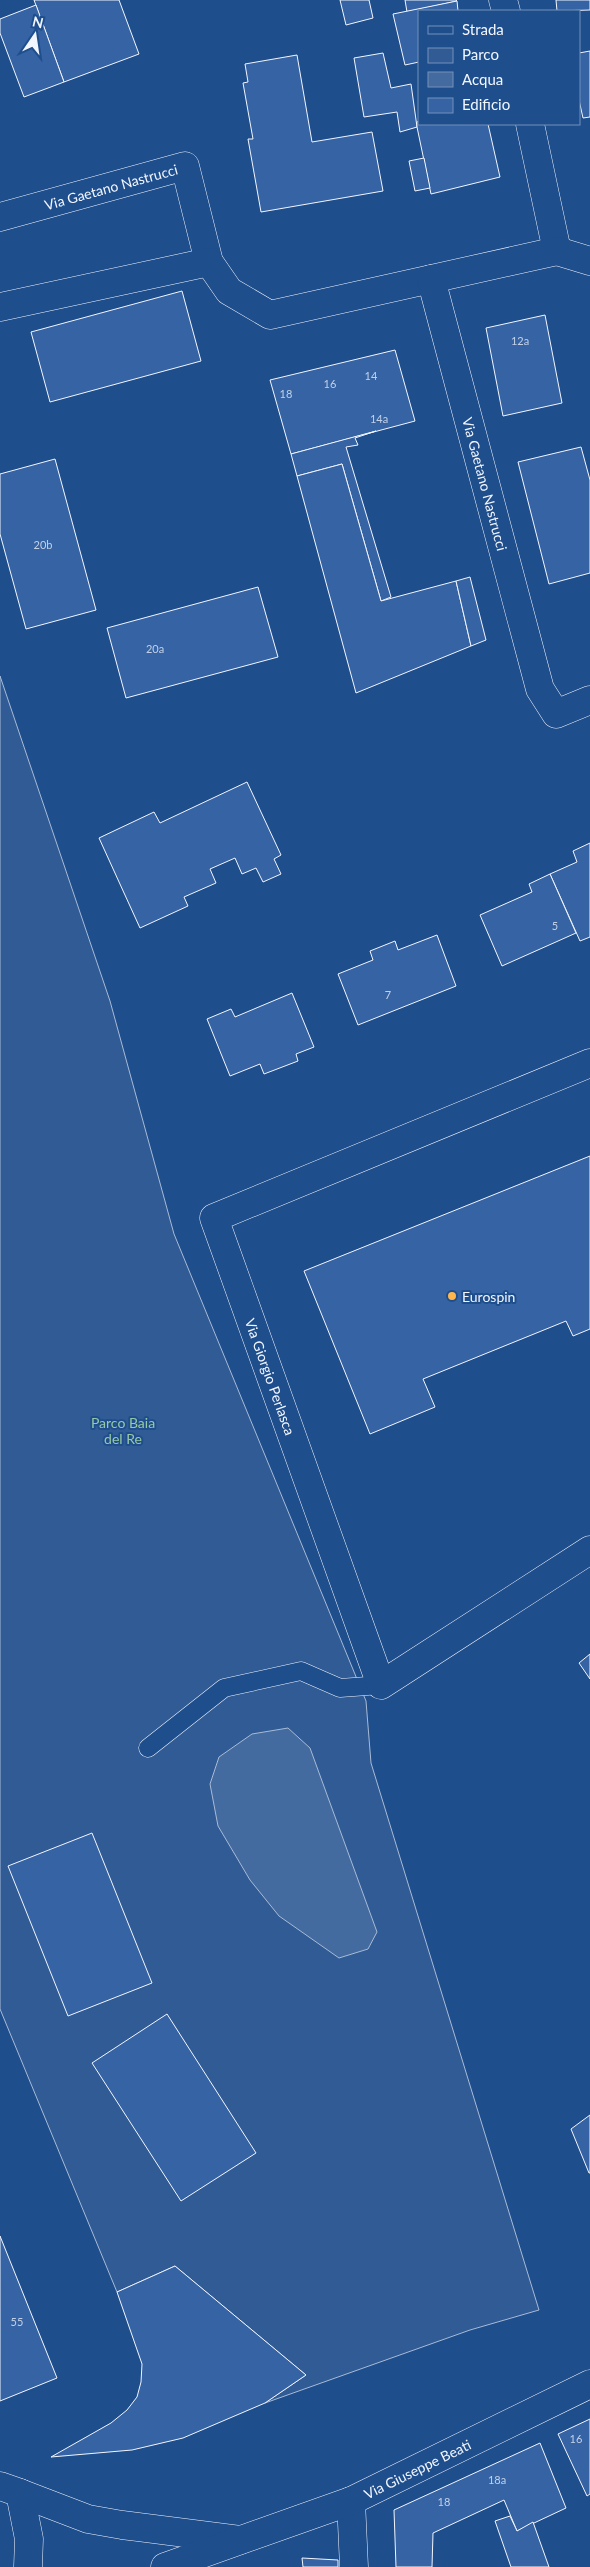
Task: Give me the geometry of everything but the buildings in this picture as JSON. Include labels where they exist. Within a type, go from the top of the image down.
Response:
[{"type":"street","points":[[530,125],[557,251]]},
{"type":"street","name":"Via Gaetano Nastrucci","points":[[0,216],[185,166],[208,262],[230,291],[270,315],[557,251],[590,261]]},
{"type":"street","points":[[0,307],[208,262]]},
{"type":"street","name":"Via Gaetano Nastrucci","points":[[431,279],[540,689],[556,714],[590,700]]},
{"type":"street","name":"Via Giorgio Perlasca","points":[[382,1685],[214,1218],[590,1063]]},
{"type":"street","points":[[382,1685],[590,1550]]},
{"type":"street","name":"Via Giuseppe Beati","points":[[165,2567],[351,2501],[590,2384]]},
{"type":"street","points":[[10,2490],[29,2539],[28,2567]]},
{"type":"street","name":"Via Giuseppe Beati","points":[[10,2490],[88,2519],[240,2540]]},
{"type":"street","points":[[351,2501],[354,2567]]},
{"type":"lane","points":[[148,1748],[224,1688],[301,1671],[340,1688],[382,1685]]},
{"type":"green space","name":"Parco Baia del Re","points":[[0,676],[110,1001],[174,1234],[366,1701],[371,1763],[539,2310],[470,2330],[265,2403],[306,2375],[175,2266],[117,2292],[0,2009]]},
{"type":"water","points":[[288,1728],[310,1748],[377,1932],[368,1949],[339,1958],[279,1916],[250,1880],[218,1826],[210,1784],[219,1757],[252,1734]]},
{"type":"place","name":"Eurospin","points":[[452,1296]]}]
